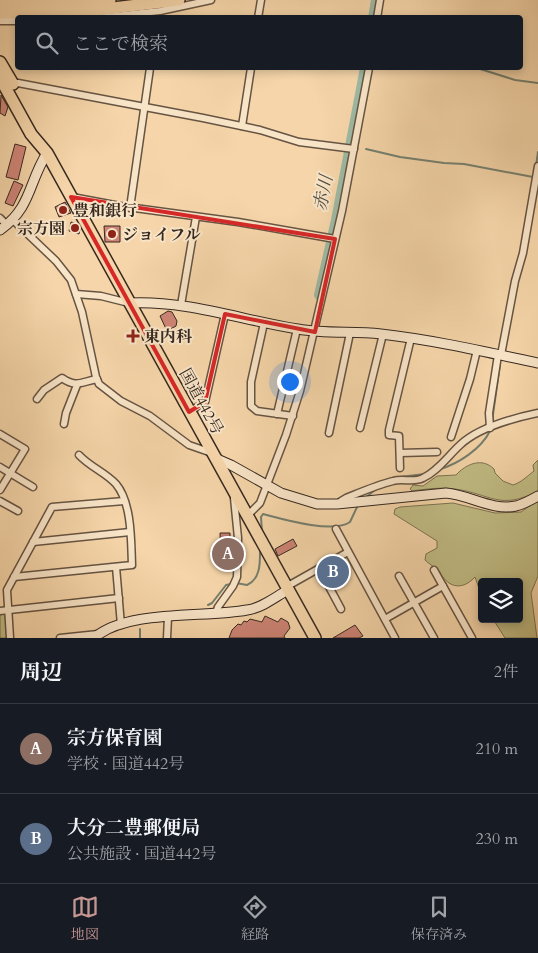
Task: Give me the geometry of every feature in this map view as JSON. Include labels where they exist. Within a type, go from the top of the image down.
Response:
[{"type":"highway","points":[[0,4],[110,0]]},
{"type":"highway","points":[[0,13],[88,11],[179,0]]},
{"type":"highway","name":"国道442号","points":[[0,62],[38,130],[46,153]]},
{"type":"highway","name":"国道442号","points":[[0,78],[71,197],[315,638]]},
{"type":"street","points":[[144,15],[160,14],[211,0]]},
{"type":"street","points":[[258,15],[260,0]]},
{"type":"street","points":[[378,15],[380,0]]},
{"type":"street","points":[[0,21],[15,21]]},
{"type":"street","points":[[130,208],[150,70]]},
{"type":"street","points":[[242,126],[251,70]]},
{"type":"street","points":[[247,516],[260,503],[293,416],[315,332],[336,239],[369,70]]},
{"type":"street","points":[[12,84],[18,83],[144,106],[260,130],[299,142],[354,148]]},
{"type":"street","points":[[7,225],[27,200],[46,153]]},
{"type":"street","points":[[490,428],[489,414],[515,281],[523,253],[538,166]]},
{"type":"street","points":[[71,197],[130,208],[238,222],[336,239]]},
{"type":"street","points":[[181,306],[196,217]]},
{"type":"street","points":[[0,218],[63,269],[71,280],[97,379],[102,387],[150,416],[189,446],[231,465],[286,496],[311,503],[325,505],[341,504],[446,494],[460,495],[491,505],[509,506],[519,505],[538,496]]},
{"type":"street","points":[[76,294],[101,296],[129,303],[160,303],[181,306],[315,332],[383,334],[411,338],[538,363]]},
{"type":"street","points":[[189,412],[205,402],[224,314]]},
{"type":"street","points":[[264,323],[252,376],[250,403],[252,408],[257,411],[293,416]]},
{"type":"street","points":[[276,414],[297,329]]},
{"type":"street","points":[[329,432],[350,333]]},
{"type":"street","points":[[360,428],[383,334]]},
{"type":"street","points":[[400,468],[399,436],[389,435],[389,430],[411,338]]},
{"type":"street","points":[[451,436],[477,350]]},
{"type":"street","points":[[37,399],[44,390],[62,378],[70,384],[77,385],[97,379]]},
{"type":"street","points":[[64,424],[66,413],[77,385]]},
{"type":"street","points":[[341,504],[341,501],[346,498],[390,481],[424,478],[452,455],[462,443],[507,421],[538,413]]},
{"type":"street","points":[[0,434],[25,449],[0,490]]},
{"type":"street","points":[[400,453],[437,452]]},
{"type":"street","points":[[14,577],[132,565],[128,515],[117,485],[104,473],[87,464],[79,455]]},
{"type":"street","points":[[0,468],[33,487]]},
{"type":"street","points":[[216,613],[237,577],[238,538],[233,490]]},
{"type":"street","points":[[0,501],[18,511]]},
{"type":"street","points":[[10,638],[7,590],[52,507],[124,501]]},
{"type":"street","points":[[336,529],[395,638]]},
{"type":"street","points":[[33,542],[130,532]]},
{"type":"street","points":[[60,638],[97,636],[121,625],[139,621],[252,609],[348,552]]},
{"type":"street","points":[[116,567],[121,625]]},
{"type":"street","points":[[319,568],[341,609]]},
{"type":"street","points":[[434,570],[472,638]]},
{"type":"street","points":[[399,576],[434,638]]},
{"type":"street","points":[[385,619],[443,586]]},
{"type":"street","points":[[0,611],[119,598]]},
{"type":"street","points":[[168,617],[168,638]]},
{"type":"highlighted area","points":[[71,197],[335,239],[315,332],[225,314],[205,402],[189,412]]},
{"type":"shaded area","points":[[538,460],[538,491],[514,500],[496,499],[450,488],[412,491],[410,489],[413,485],[423,486],[437,476],[456,475],[474,463],[489,465],[503,481],[513,485],[534,471],[533,465]]},
{"type":"shaded area","points":[[538,500],[538,576],[531,593],[537,638],[505,638],[496,623],[523,623],[523,578],[478,578],[478,586],[475,577],[463,585],[450,584],[439,571],[425,560],[426,554],[437,548],[437,541],[394,514],[395,509],[400,507],[453,503],[495,513],[521,512]]},
{"type":"shaded area","points":[[0,613],[6,615],[8,638],[0,638]]},
{"type":"building","points":[[1,95],[8,107],[5,116],[0,113]]},
{"type":"building","points":[[15,144],[26,147],[18,180],[6,177]]},
{"type":"building","points":[[14,181],[23,185],[13,206],[5,203]]},
{"type":"building","name":"豊和銀行","points":[[65,202],[71,213],[59,217],[55,207]]},
{"type":"building","name":"宗方園","points":[[71,222],[78,224],[79,234],[69,231]]},
{"type":"building","name":"ジョイフル","points":[[104,226],[120,226],[120,242],[105,242]]},
{"type":"building","points":[[168,311],[172,312],[177,321],[176,326],[167,331],[160,316]]},
{"type":"building","points":[[220,533],[230,533],[230,569],[221,569]]},
{"type":"building","points":[[293,539],[297,546],[278,556],[275,549]]},
{"type":"building","points":[[265,616],[278,622],[281,618],[288,622],[290,628],[284,636],[285,638],[229,638],[232,630],[238,624],[241,625],[244,621],[247,622],[250,619],[262,622]]},
{"type":"building","points":[[355,625],[363,636],[359,638],[333,638]]},
{"type":"waterway","name":"赤川","points":[[374,15],[376,0]]},
{"type":"waterway","name":"赤川","points":[[319,295],[336,220],[365,70]]},
{"type":"waterway","points":[[483,70],[515,80],[538,83]]},
{"type":"waterway","points":[[366,149],[400,157],[464,164],[533,177]]},
{"type":"waterway","points":[[536,166],[538,152]]},
{"type":"waterway","points":[[493,424],[500,365]]},
{"type":"waterway","points":[[440,469],[475,450],[490,431]]},
{"type":"waterway","points":[[400,477],[425,474]]},
{"type":"waterway","points":[[365,498],[375,490]]},
{"type":"waterway","points":[[262,532],[261,517],[263,514],[307,524],[332,527],[350,522],[358,505]]},
{"type":"waterway","points":[[236,583],[247,585],[255,579],[259,570],[260,549]]},
{"type":"waterway","points":[[208,605],[212,603],[226,585],[231,584]]},
{"type":"waterway","points":[[140,629],[140,638]]},
{"type":"place","name":"豊和銀行","points":[[63,210]]},
{"type":"place","name":"宗方園","points":[[75,228]]},
{"type":"place","name":"ジョイフル","points":[[112,234]]},
{"type":"place","name":"東内科","points":[[133,336]]},
{"type":"place","name":"宗方保育園","points":[[228,554]]},
{"type":"place","name":"大分二豊郵便局","points":[[333,572]]}]
